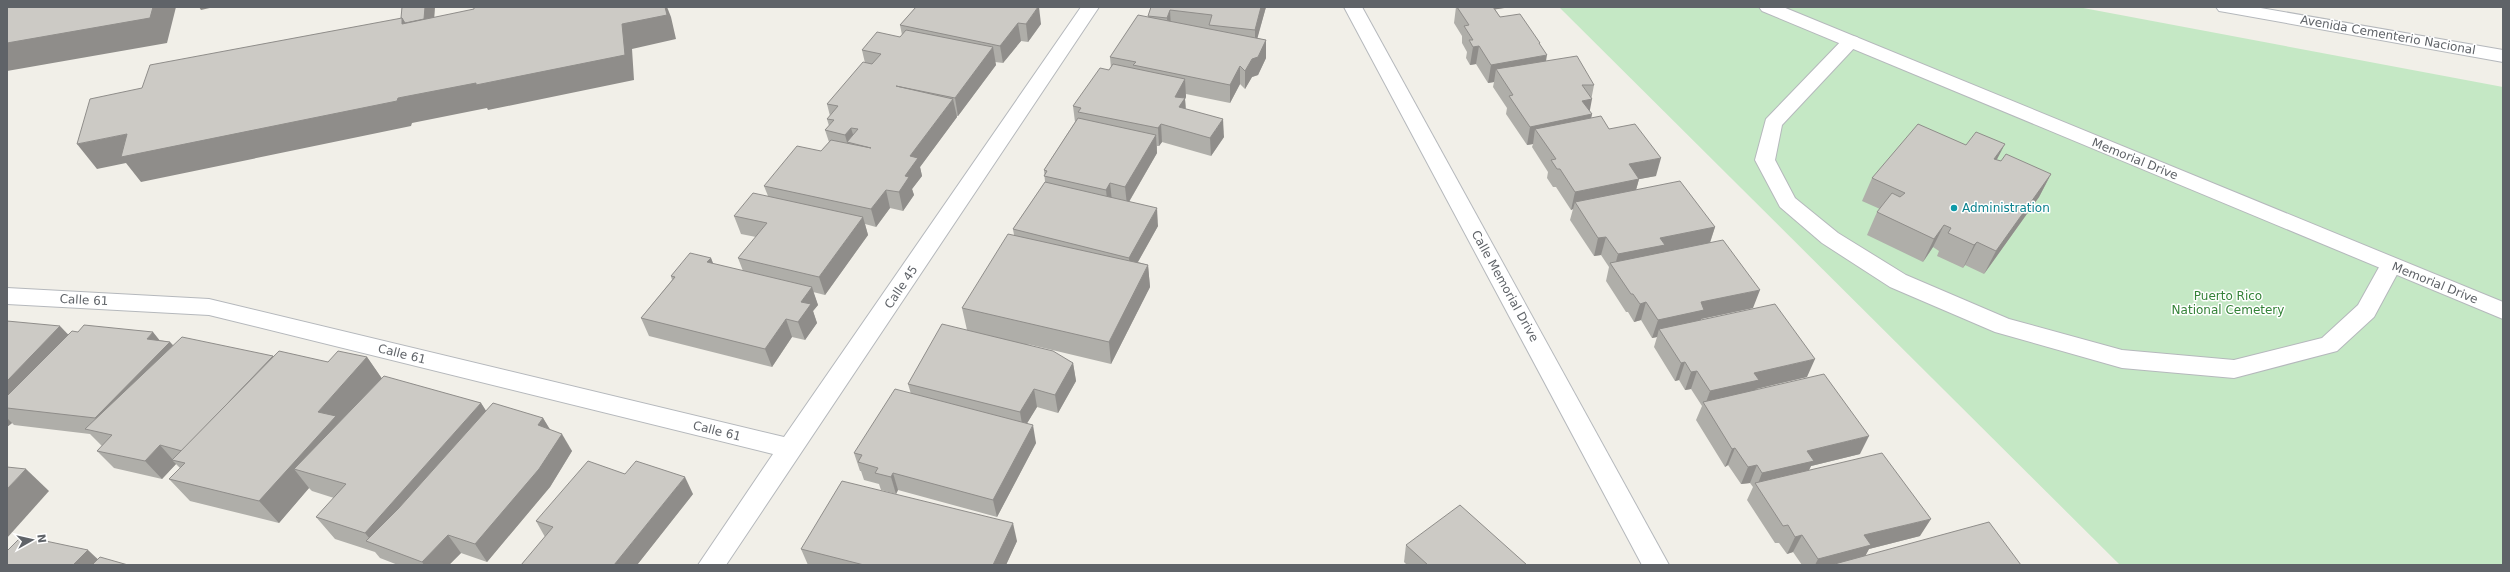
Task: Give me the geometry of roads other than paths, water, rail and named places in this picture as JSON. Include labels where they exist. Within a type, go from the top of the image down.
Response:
[{"type":"street","name":"Calle 45","points":[[711,565],[792,449],[1090,7]]},
{"type":"street","name":"Calle Memorial Drive","points":[[1353,7],[1656,565]]},
{"type":"street","name":"Memorial Drive","points":[[1768,7],[2503,311]]},
{"type":"street","name":"Avenida Cementerio Nacional","points":[[2225,7],[2503,56]]},
{"type":"street","points":[[1851,42],[1773,123],[1765,160],[1787,202],[1830,238],[1898,281],[2003,326],[2122,359],[2234,369],[2328,345],[2366,311],[2391,265]]},
{"type":"street","name":"Calle 61","points":[[7,296],[209,307],[792,449]]},
{"type":"place","name":"Administration","points":[[1954,208]]},
{"type":"park label","name":"Puerto Rico National Cemetery","points":[[2228,303]]}]
